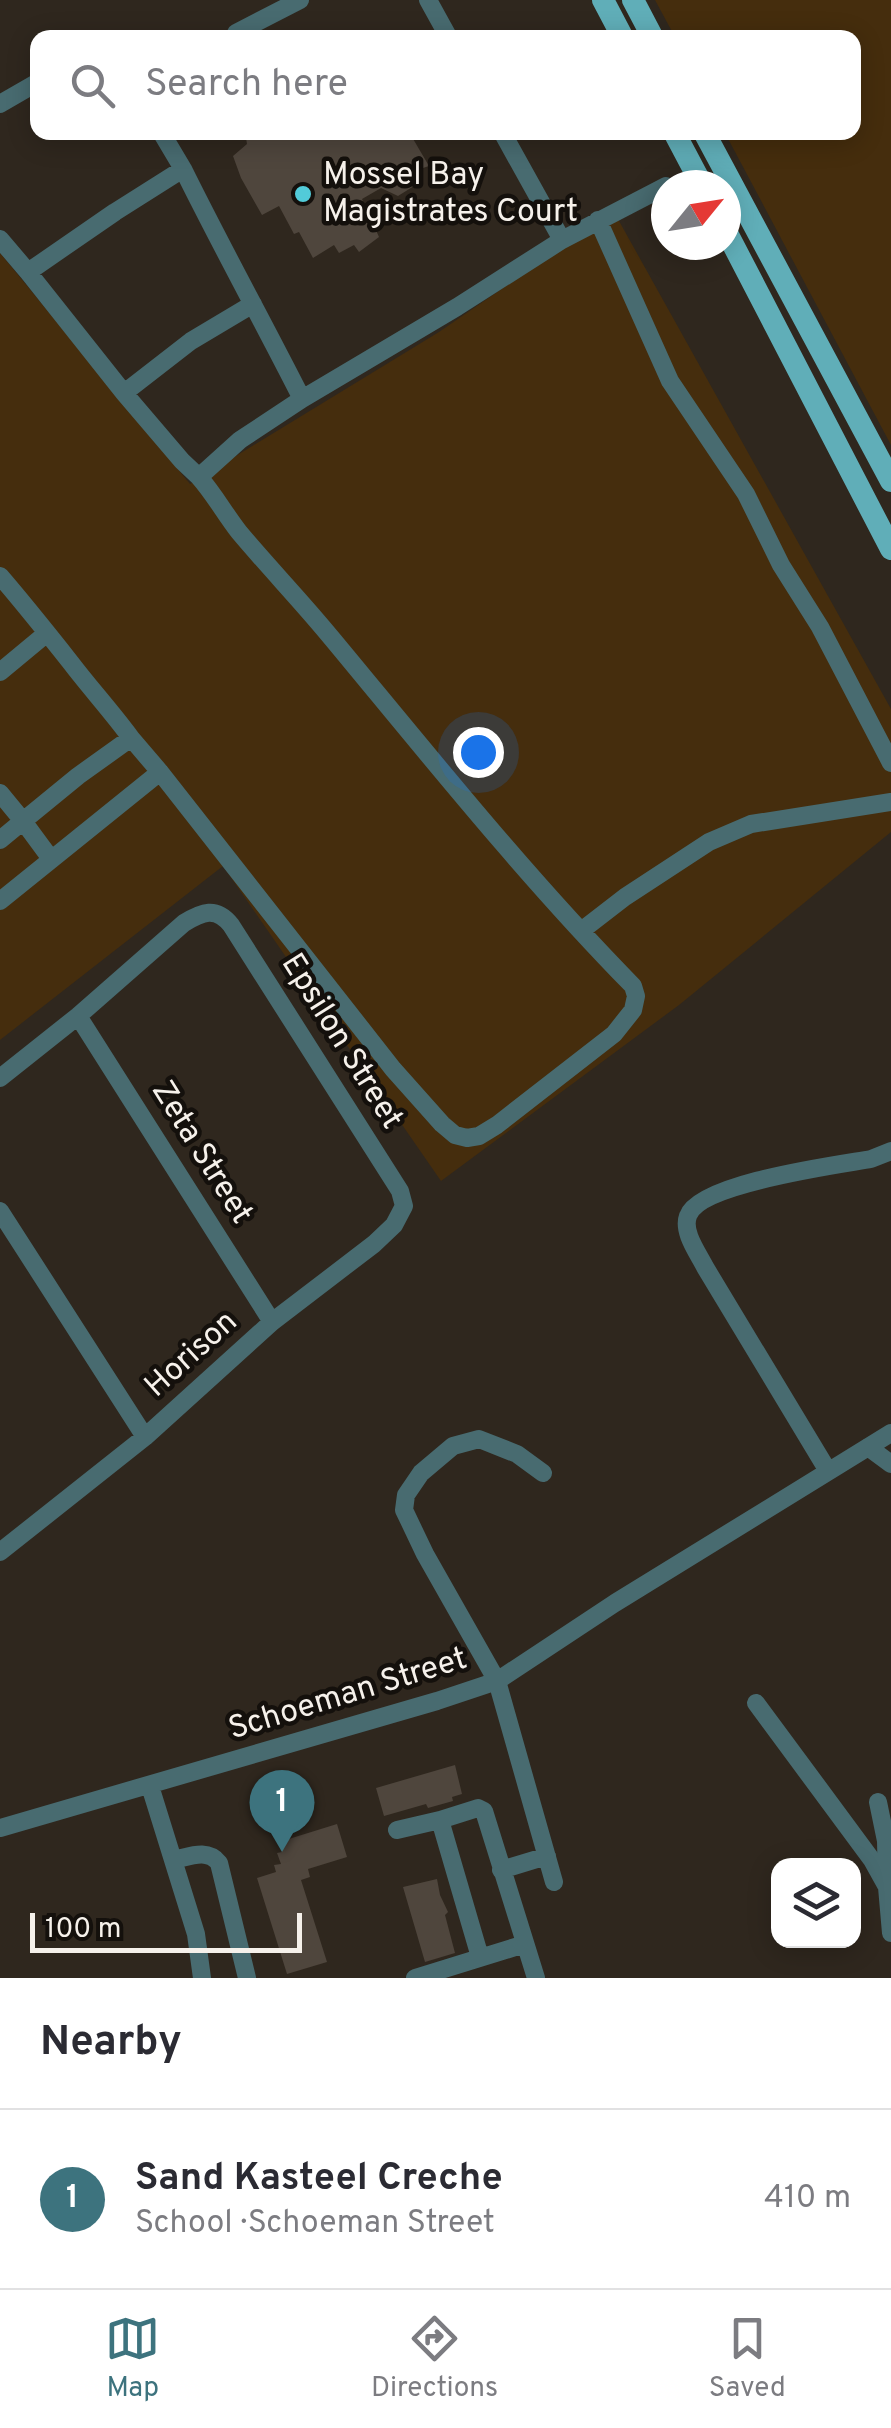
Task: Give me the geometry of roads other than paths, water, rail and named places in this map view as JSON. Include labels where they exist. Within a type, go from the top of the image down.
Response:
[{"type":"main road","points":[[603,0],[619,30]]},
{"type":"main road","points":[[633,0],[649,30]]},
{"type":"main road","points":[[678,140],[694,170]]},
{"type":"main road","points":[[708,140],[891,481]]},
{"type":"main road","points":[[741,260],[891,549]]},
{"type":"street","points":[[244,30],[300,0]]},
{"type":"street","points":[[428,0],[445,30]]},
{"type":"street","points":[[0,104],[30,87]]},
{"type":"street","points":[[167,140],[302,399]]},
{"type":"street","points":[[506,140],[562,240]]},
{"type":"street","points":[[705,170],[717,157]]},
{"type":"street","points":[[28,272],[183,169]]},
{"type":"street","points":[[198,477],[240,440],[302,399],[562,240],[651,193]]},
{"type":"street","points":[[598,220],[670,381],[746,494],[780,565],[820,627],[891,762]]},
{"type":"street","points":[[0,239],[124,393],[214,495],[239,531],[580,931],[634,986],[632,1010],[614,1034],[497,1126],[479,1136],[456,1135],[393,1069],[0,576]]},
{"type":"street","points":[[124,393],[191,341],[253,304]]},
{"type":"street","points":[[0,672],[47,632]]},
{"type":"street","points":[[0,840],[130,738]]},
{"type":"street","points":[[0,901],[160,772]]},
{"type":"street","points":[[0,793],[51,859]]},
{"type":"street","points":[[580,931],[709,842],[751,824],[891,802]]},
{"type":"street","name":"Epsilon Street","points":[[78,1016],[184,923],[202,912],[221,914],[400,1191]]},
{"type":"street","points":[[0,1078],[78,1016]]},
{"type":"street","name":"Zeta Street","points":[[78,1016],[272,1322]]},
{"type":"street","points":[[828,1472],[705,1266],[688,1233],[688,1214],[707,1198],[736,1186],[871,1159],[891,1150]]},
{"type":"street","name":"Horison","points":[[3,1544],[145,1438],[272,1322],[374,1244],[394,1225],[404,1206],[400,1191]]},
{"type":"street","points":[[0,1211],[145,1438]]},
{"type":"street","name":"Schoeman Street","points":[[0,1828],[497,1681],[891,1433]]},
{"type":"street","points":[[544,1472],[517,1454],[478,1439],[453,1446],[421,1474],[406,1495],[404,1510],[497,1681],[554,1882]]},
{"type":"street","points":[[868,1447],[891,1464]]},
{"type":"street","points":[[756,1704],[858,1840],[887,1887]]},
{"type":"street","points":[[150,1786],[196,1934],[202,1978]]},
{"type":"street","points":[[878,1802],[886,1841],[891,1933]]},
{"type":"street","points":[[398,1830],[478,1808],[484,1811],[536,1978]]},
{"type":"street","points":[[440,1820],[480,1957]]},
{"type":"street","points":[[173,1860],[204,1854],[212,1855],[219,1863],[247,1978]]},
{"type":"street","points":[[502,1870],[548,1856]]},
{"type":"street","points":[[415,1978],[526,1944]]},
{"type":"place","name":"Mossel Bay Magistrates Court","points":[[303,194]]},
{"type":"place","name":"Sand Kasteel Creche","points":[[282,1852]]}]
